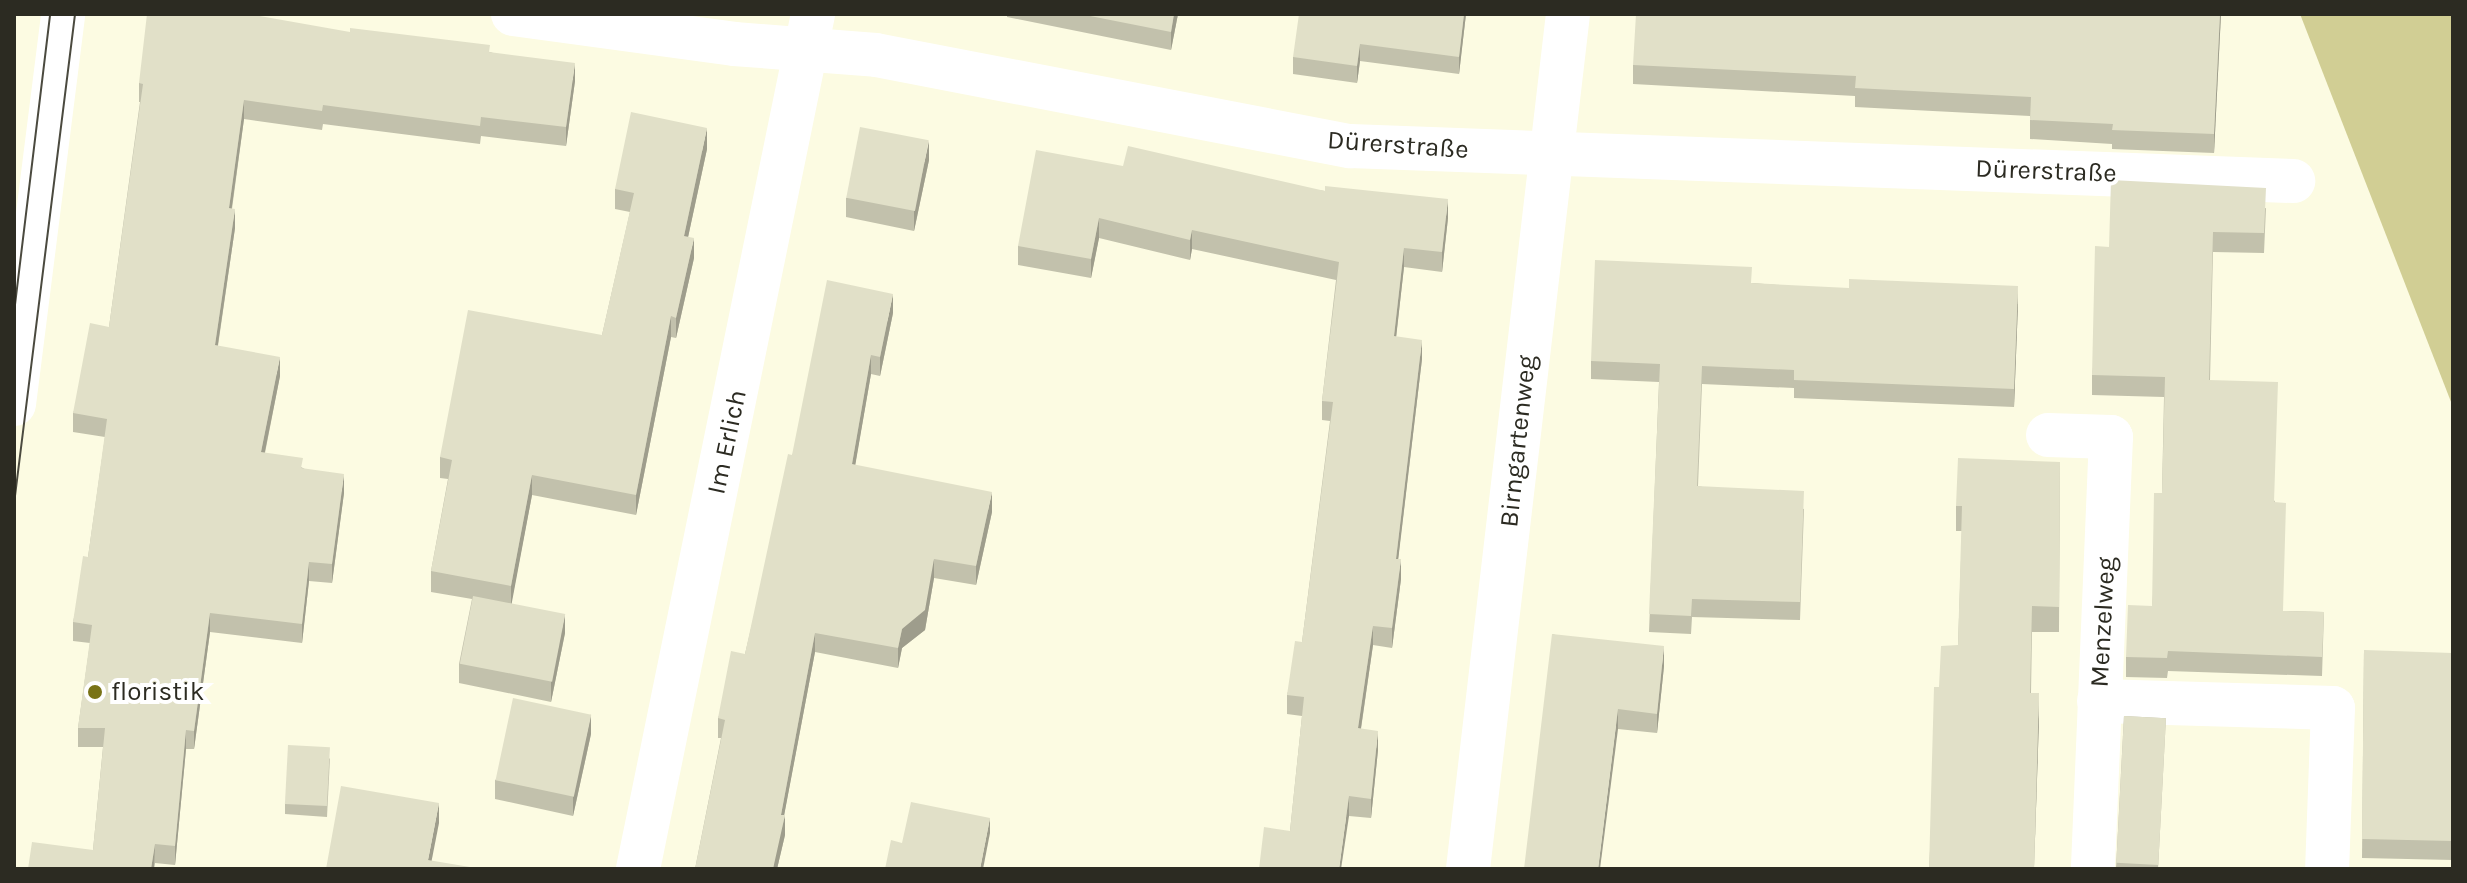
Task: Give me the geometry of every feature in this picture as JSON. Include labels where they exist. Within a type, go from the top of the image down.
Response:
[{"type":"street","points":[[14,404],[63,14]]},
{"type":"street","name":"Dürerstraße","points":[[513,14],[734,44],[811,32],[876,55],[1350,146],[2293,181]]},
{"type":"street","name":"Birngartenweg","points":[[1468,869],[1568,14]]},
{"type":"street","name":"Im Erlich","points":[[638,869],[811,32]]},
{"type":"street","name":"Menzelweg","points":[[2048,435],[2111,437],[2093,869]]},
{"type":"street","points":[[2099,701],[2333,708],[2327,869]]},
{"type":"shaded area","points":[[2300,14],[2453,14],[2453,407]]},
{"type":"building","points":[[147,14],[249,14],[350,32],[350,28],[490,45],[489,52],[575,63],[566,127],[481,117],[480,126],[323,105],[322,111],[244,100],[229,208],[235,209],[215,345],[280,357],[261,452],[303,458],[301,468],[344,474],[332,564],[309,562],[302,624],[210,613],[194,731],[186,730],[175,846],[155,844],[151,869],[28,869],[32,842],[93,850],[105,728],[78,728],[92,625],[73,622],[83,556],[88,557],[107,419],[73,413],[90,323],[109,327],[143,84],[139,83]]},
{"type":"building","points":[[1080,14],[1174,14],[1171,32]]},
{"type":"building","points":[[1299,14],[1464,14],[1459,57],[1360,44],[1357,66],[1293,57]]},
{"type":"building","points":[[1636,14],[2220,14],[2214,134],[2112,130],[2113,124],[2030,120],[2031,97],[1855,88],[1856,76],[1633,65]]},
{"type":"building","points":[[631,112],[707,128],[684,236],[694,238],[676,318],[671,316],[636,495],[532,475],[511,586],[431,571],[452,460],[440,457],[468,310],[602,335],[634,193],[615,189]]},
{"type":"building","points":[[860,127],[929,140],[915,211],[846,198]]},
{"type":"building","points":[[1128,146],[1325,191],[1325,186],[1448,199],[1442,252],[1404,248],[1394,336],[1422,340],[1396,559],[1401,559],[1392,628],[1373,626],[1358,728],[1378,731],[1371,799],[1349,796],[1339,869],[1259,869],[1264,827],[1290,831],[1304,697],[1287,695],[1295,641],[1302,642],[1333,402],[1322,401],[1339,262],[1192,230],[1190,240],[1099,218],[1091,259],[1018,246],[1036,150],[1123,166]]},
{"type":"building","points":[[2111,180],[2266,188],[2264,233],[2213,232],[2209,380],[2278,382],[2274,502],[2286,503],[2283,611],[2324,612],[2322,657],[2168,651],[2167,658],[2126,657],[2128,605],[2152,606],[2154,493],[2162,493],[2165,377],[2092,375],[2095,246],[2109,247]]},
{"type":"building","points":[[1595,260],[1752,267],[1751,283],[1849,288],[1849,279],[2018,286],[2014,389],[1794,380],[1794,370],[1702,366],[1697,486],[1804,491],[1800,602],[1692,599],[1691,616],[1649,614],[1660,364],[1591,361]]},
{"type":"building","points":[[827,280],[893,294],[880,357],[871,355],[852,464],[992,492],[976,566],[934,559],[925,610],[902,629],[898,648],[815,633],[773,869],[695,869],[725,720],[718,718],[731,651],[745,654],[788,454],[792,455]]},
{"type":"building","points":[[1958,458],[2060,462],[2059,607],[2032,606],[2030,693],[2039,693],[2034,869],[1929,869],[1934,687],[1939,687],[1941,646],[1958,645],[1962,506],[1956,506]]},
{"type":"building","points":[[473,596],[565,614],[552,682],[460,664]]},
{"type":"building","points":[[1552,634],[1664,646],[1657,714],[1618,709],[1598,869],[1524,869]]},
{"type":"building","points":[[2364,650],[2452,653],[2453,841],[2362,839]]},
{"type":"building","points":[[513,698],[591,715],[574,797],[496,780]]},
{"type":"building","points":[[2124,716],[2166,718],[2158,865],[2116,863]]},
{"type":"building","points":[[288,745],[330,747],[327,806],[285,804]]},
{"type":"building","points":[[341,786],[439,803],[428,860],[482,869],[326,869]]},
{"type":"building","points":[[911,802],[990,818],[980,869],[885,869],[891,840],[902,843]]},
{"type":"tram line","points":[[14,313],[50,14]]},
{"type":"tram line","points":[[14,504],[75,14]]},
{"type":"place","name":"floristik","points":[[95,692]]}]
